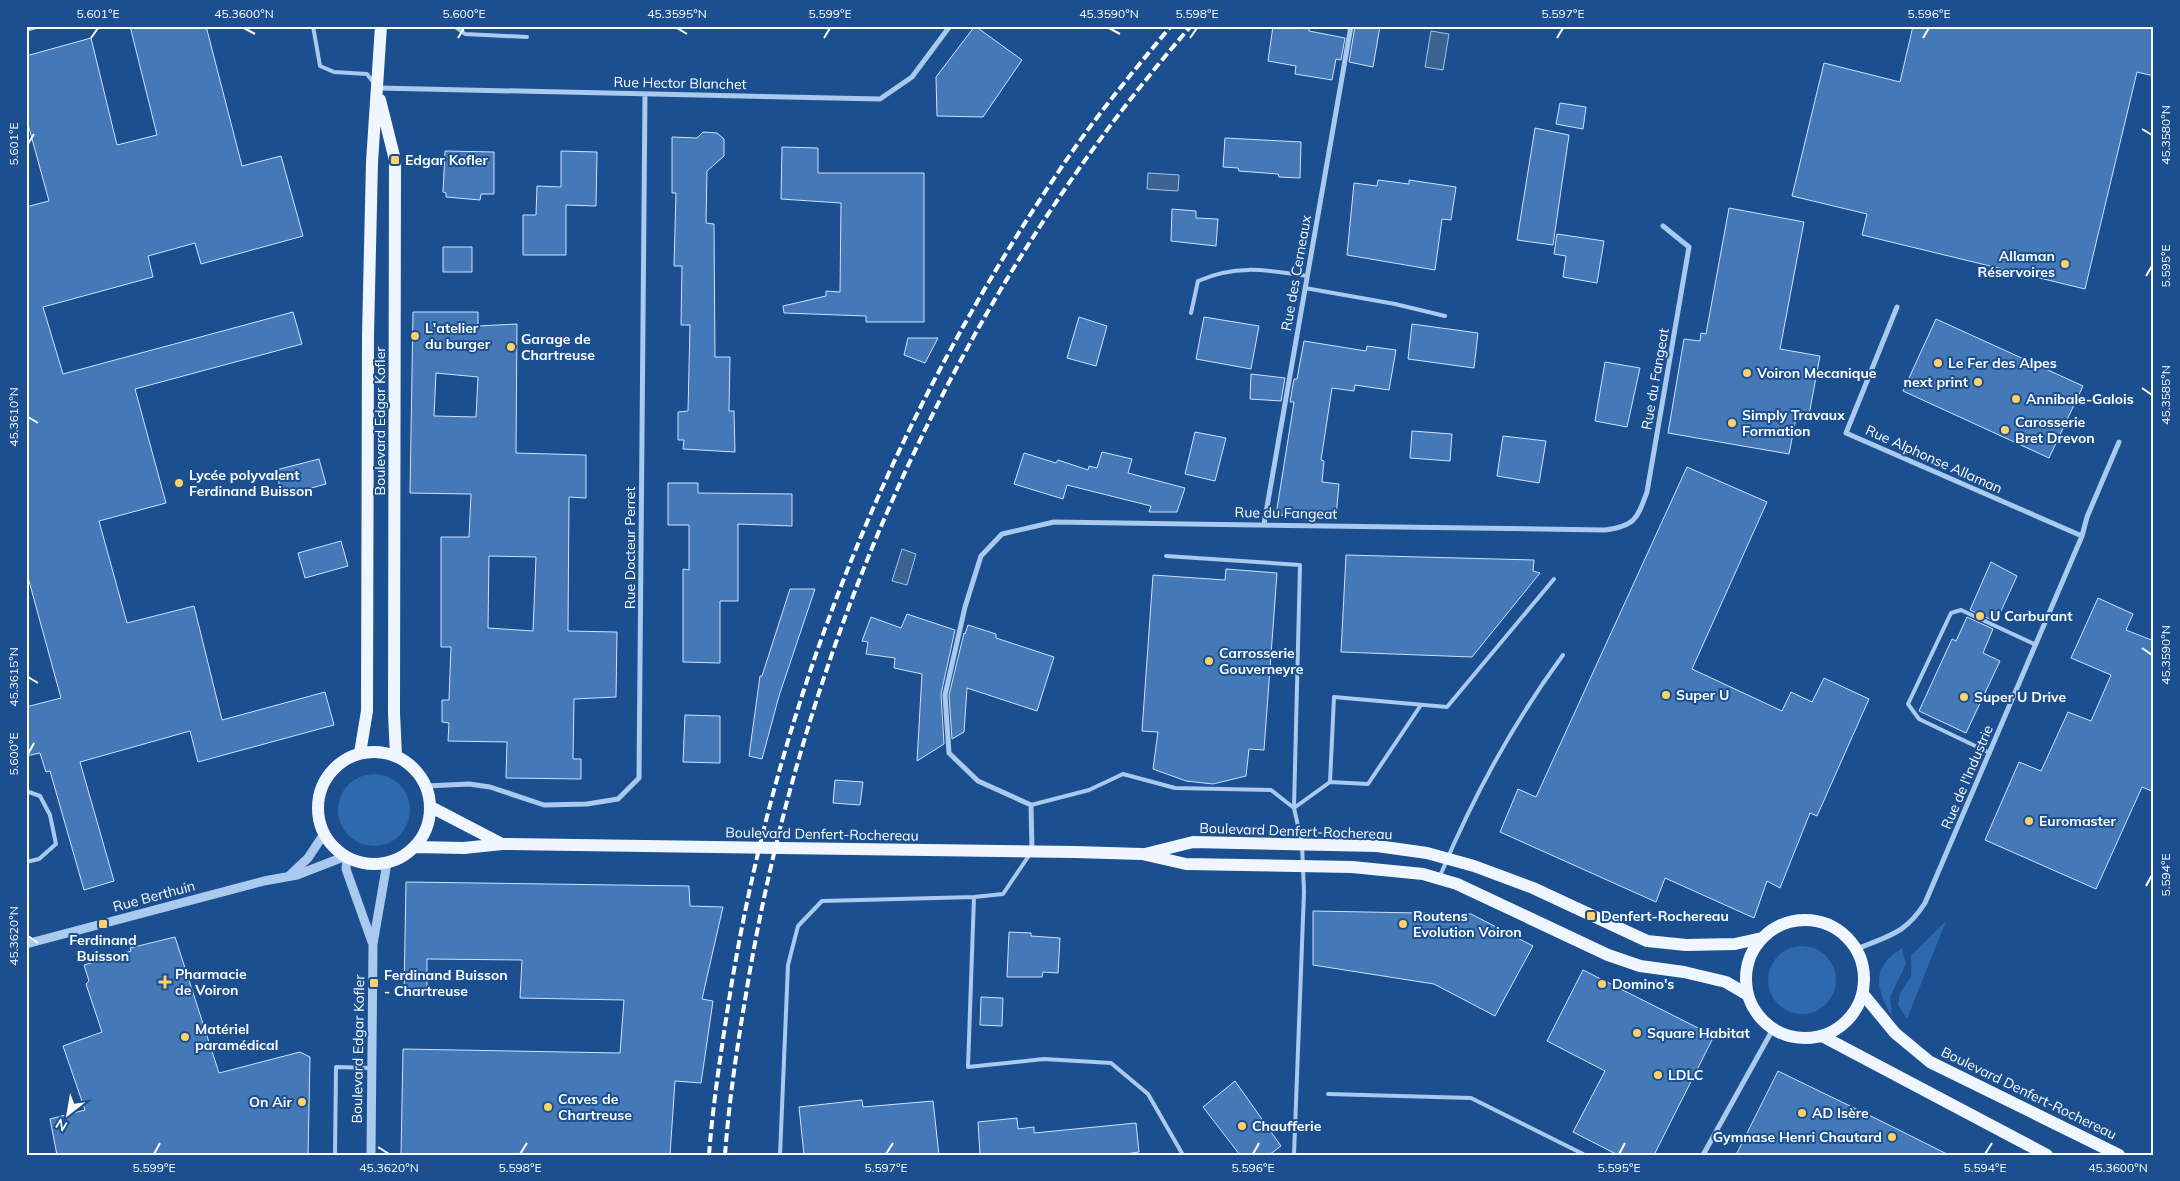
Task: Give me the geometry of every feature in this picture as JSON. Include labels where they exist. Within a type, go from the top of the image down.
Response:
[{"type":"main road","name":"Boulevard Edgar Kofler","points":[[360,753],[366,711],[368,335],[372,162],[381,26]]},
{"type":"main road","name":"Boulevard Edgar Kofler","points":[[377,88],[395,160],[394,713],[396,756]]},
{"type":"main road","points":[[379,752],[396,756],[414,768],[426,786],[431,807],[427,829],[415,847],[402,858],[387,863],[370,865],[346,857],[334,848],[319,823],[317,805],[321,788],[330,772],[344,760],[360,753],[379,752]]},
{"type":"main road","name":"Boulevard Denfert-Rochereau","points":[[431,807],[502,844]]},
{"type":"main road","name":"Boulevard Denfert-Rochereau","points":[[1142,854],[1193,842],[1377,846],[1427,853],[1474,866],[1532,888],[1647,940],[1686,945],[1735,944],[1762,938],[1785,923],[1812,920],[1838,929],[1857,949],[1864,971],[1863,994],[1855,1012],[1841,1027],[1822,1036],[1797,1038],[1773,1029],[1757,1014],[1748,995],[1746,974],[1751,955],[1762,938]]},
{"type":"main road","name":"Boulevard Denfert-Rochereau","points":[[415,847],[464,848],[502,844],[1142,854],[1186,864],[1352,867],[1423,874],[1457,884],[1608,955],[1640,966],[1684,972],[1726,982],[1748,995]]},
{"type":"main road","name":"Boulevard Denfert-Rochereau","points":[[1863,994],[1894,1033],[1930,1062],[2119,1155]]},
{"type":"main road","points":[[1822,1036],[2047,1155]]},
{"type":"street","name":"Rue Hector Blanchet","points":[[377,88],[880,99],[912,77],[950,26]]},
{"type":"street","name":"Rue des Cerneaux","points":[[1264,524],[1351,26]]},
{"type":"street","name":"Rue Docteur Perret","points":[[426,786],[483,786],[544,805],[587,804],[618,799],[639,778],[645,94]]},
{"type":"street","name":"Rue du Fangeat","points":[[1031,805],[978,782],[948,753],[945,695],[965,607],[981,556],[1002,534],[1054,522],[1605,530],[1623,528],[1637,519],[1647,492],[1689,247],[1663,226]]},
{"type":"street","name":"Rue Alphonse Allaman","points":[[1897,306],[1846,433],[2082,536]]},
{"type":"street","name":"Rue de l'Industrie","points":[[1857,949],[1902,931],[1913,921],[1925,903],[1990,753],[2034,644],[2082,536],[2087,517],[2119,442]]},
{"type":"street","points":[[1031,805],[1032,852]]},
{"type":"street","name":"Rue Berthuin","points":[[289,876],[308,858],[324,834]]},
{"type":"street","name":"Rue Berthuin","points":[[26,944],[289,876],[330,864],[346,857]]},
{"type":"street","name":"Boulevard Edgar Kofler","points":[[346,857],[346,869],[373,944]]},
{"type":"street","name":"Boulevard Edgar Kofler","points":[[372,1155],[373,944],[387,863]]},
{"type":"street","points":[[1703,1155],[1773,1029]]},
{"type":"lane","points":[[26,30],[39,26]]},
{"type":"lane","points":[[313,26],[320,66],[334,72],[367,74],[377,88]]},
{"type":"lane","points":[[454,26],[465,34],[527,37]]},
{"type":"lane","points":[[1191,313],[1198,282],[1218,272],[1258,269],[1307,276]]},
{"type":"lane","points":[[1305,288],[1395,304],[1445,316]]},
{"type":"lane","points":[[1166,556],[1300,565],[1294,808],[1302,844],[1304,892],[1294,1155]]},
{"type":"lane","points":[[1330,782],[1334,697],[1447,707],[1554,579]]},
{"type":"lane","points":[[1990,753],[1919,719],[1908,704],[1951,613],[1961,610],[2034,644]]},
{"type":"lane","points":[[1439,878],[1457,834],[1529,701],[1563,654]]},
{"type":"lane","points":[[1294,808],[1330,782],[1368,784],[1421,705]]},
{"type":"lane","points":[[1031,805],[1089,790],[1123,774],[1176,788],[1271,790],[1294,808]]},
{"type":"lane","points":[[26,791],[40,796],[50,815],[56,844],[39,859],[26,862]]},
{"type":"lane","points":[[780,1155],[788,965],[798,926],[822,901],[974,898],[1003,894],[1032,852]]},
{"type":"lane","points":[[974,898],[968,1068],[1044,1059],[1112,1063],[1148,1094],[1184,1155]]},
{"type":"lane","points":[[335,1155],[336,1067],[373,1068]]},
{"type":"lane","points":[[1328,1094],[1471,1098],[1585,1155]]},
{"type":"shaded area","points":[[1431,31],[1449,34],[1443,70],[1425,67]]},
{"type":"shaded area","points":[[1148,173],[1179,175],[1178,191],[1147,189]]},
{"type":"shaded area","points":[[902,549],[916,554],[907,585],[892,581]]},
{"type":"shaded area","points":[[374,774],[394,780],[404,790],[410,810],[404,830],[394,840],[374,846],[354,840],[344,830],[338,810],[344,790],[354,780]]},
{"type":"shaded area","points":[[1946,921],[1907,1019],[1898,1005],[1900,993],[1911,977],[1911,956]]},
{"type":"shaded area","points":[[1802,946],[1815,948],[1826,956],[1834,967],[1836,980],[1834,993],[1826,1004],[1815,1012],[1802,1014],[1789,1012],[1778,1004],[1770,993],[1768,980],[1770,967],[1778,956],[1789,948]]},
{"type":"shaded area","points":[[1902,948],[1906,964],[1890,997],[1892,1017],[1882,997],[1879,979],[1885,963]]},
{"type":"building","points":[[130,26],[206,26],[242,166],[281,156],[303,236],[201,264],[195,243],[148,256],[153,277],[43,307],[63,374],[293,312],[302,344],[135,389],[166,503],[99,521],[127,623],[194,606],[222,720],[325,692],[334,725],[198,762],[190,731],[80,762],[114,881],[84,890],[50,771],[46,772],[40,753],[26,756],[26,707],[61,698],[26,570],[26,207],[49,201],[26,117],[26,56],[91,38],[117,145],[157,135]]},
{"type":"building","points":[[975,26],[1022,60],[983,117],[937,116],[936,77]]},
{"type":"building","points":[[1273,26],[1309,26],[1309,31],[1345,38],[1341,60],[1336,59],[1332,80],[1295,74],[1296,66],[1268,61]]},
{"type":"building","points":[[1355,26],[1380,26],[1373,67],[1349,62]]},
{"type":"building","points":[[1913,26],[2154,26],[2154,76],[2137,72],[2085,289],[1862,235],[1867,214],[1792,196],[1824,63],[1900,82]]},
{"type":"building","points":[[1560,103],[1586,107],[1583,129],[1556,124]]},
{"type":"building","points":[[1535,128],[1569,135],[1553,245],[1517,240]]},
{"type":"building","points":[[703,132],[717,133],[724,139],[724,156],[707,171],[706,223],[714,224],[715,357],[730,357],[729,411],[734,411],[735,452],[683,449],[684,440],[678,440],[678,412],[688,411],[690,325],[681,325],[682,266],[674,266],[676,193],[672,193],[672,137],[697,138]]},
{"type":"building","points":[[1225,138],[1301,142],[1300,178],[1279,177],[1278,174],[1239,171],[1238,168],[1223,167]]},
{"type":"building","points":[[782,147],[818,148],[818,173],[924,173],[924,322],[866,322],[866,316],[784,313],[783,306],[826,296],[826,291],[840,292],[841,203],[781,199]]},
{"type":"building","points":[[445,151],[494,152],[494,194],[481,194],[480,200],[446,197],[446,193],[443,192]]},
{"type":"building","points":[[561,151],[597,152],[596,206],[566,205],[566,255],[523,255],[523,215],[536,215],[537,186],[561,187]]},
{"type":"building","points":[[1378,180],[1409,184],[1409,180],[1456,187],[1451,220],[1442,219],[1435,270],[1347,255],[1354,183],[1377,186]]},
{"type":"building","points":[[1729,208],[1804,222],[1780,349],[1820,356],[1809,415],[1797,413],[1789,454],[1668,433],[1684,339],[1700,341],[1701,333],[1706,334]]},
{"type":"building","points":[[1172,209],[1196,211],[1196,218],[1218,219],[1216,246],[1171,241]]},
{"type":"building","points":[[1557,234],[1604,241],[1597,283],[1563,277],[1566,256],[1554,254]]},
{"type":"building","points":[[443,247],[472,247],[472,272],[443,272]]},
{"type":"building","points":[[413,312],[478,312],[478,326],[517,324],[516,453],[586,455],[586,498],[569,497],[568,631],[617,632],[616,697],[574,699],[573,759],[581,759],[581,779],[506,778],[507,742],[448,741],[449,723],[442,722],[442,700],[449,700],[451,647],[441,647],[441,537],[469,537],[471,494],[410,493]],"holes":[[[436,373],[478,377],[476,417],[434,416]],[[489,556],[536,557],[533,631],[488,628]]]},
{"type":"building","points":[[1079,317],[1107,326],[1096,366],[1067,358]]},
{"type":"building","points":[[1204,317],[1259,326],[1251,369],[1196,359]]},
{"type":"building","points":[[1936,319],[2083,386],[2049,458],[1903,391]]},
{"type":"building","points":[[1412,324],[1478,333],[1474,368],[1408,359]]},
{"type":"building","points":[[908,338],[938,338],[925,363],[904,355]]},
{"type":"building","points":[[1304,341],[1366,351],[1367,346],[1396,350],[1389,390],[1355,385],[1354,391],[1332,388],[1321,460],[1324,461],[1322,482],[1339,484],[1336,517],[1276,515],[1294,402],[1290,402],[1294,379],[1297,379]]},
{"type":"building","points":[[1605,362],[1640,368],[1627,427],[1595,421]]},
{"type":"building","points":[[1251,374],[1285,378],[1281,401],[1250,399]]},
{"type":"building","points":[[1412,431],[1452,434],[1450,461],[1410,458]]},
{"type":"building","points":[[1195,432],[1226,438],[1215,481],[1185,474]]},
{"type":"building","points":[[1503,436],[1546,441],[1539,483],[1497,476]]},
{"type":"building","points":[[1102,452],[1132,459],[1128,473],[1185,488],[1177,512],[1149,512],[1151,506],[1067,485],[1063,499],[1014,484],[1024,453],[1056,463],[1058,460],[1088,470],[1089,466],[1097,468]]},
{"type":"building","points":[[319,459],[326,484],[282,496],[276,470]]},
{"type":"building","name":"Super U","points":[[1687,467],[1767,502],[1692,669],[1782,711],[1791,692],[1812,702],[1824,678],[1869,699],[1817,816],[1810,813],[1780,888],[1767,881],[1754,918],[1665,878],[1656,902],[1500,832],[1518,789],[1536,797]]},
{"type":"building","points":[[668,483],[698,483],[698,493],[792,494],[792,526],[738,524],[738,601],[720,601],[720,663],[683,662],[683,569],[689,570],[689,525],[668,525]]},
{"type":"building","points":[[341,541],[348,566],[305,578],[298,553]]},
{"type":"building","points":[[1346,555],[1534,560],[1533,571],[1540,573],[1472,657],[1341,652]]},
{"type":"building","points":[[1991,562],[2017,576],[1996,622],[1970,610]]},
{"type":"building","name":"Carrosserie Gouverneyre","points":[[1226,569],[1277,573],[1264,750],[1249,749],[1246,776],[1213,784],[1186,781],[1153,769],[1158,732],[1142,731],[1153,575],[1225,580]]},
{"type":"building","points":[[790,589],[815,589],[779,696],[762,759],[749,756],[760,676],[762,676]]},
{"type":"building","points":[[2098,598],[2133,614],[2126,630],[2154,641],[2154,792],[2142,787],[2096,889],[1985,840],[2019,762],[2041,771],[2068,712],[2091,721],[2111,675],[2071,658]]},
{"type":"building","points":[[907,614],[955,630],[941,694],[944,744],[917,761],[922,674],[894,668],[895,658],[866,654],[868,642],[862,641],[871,617],[901,628]]},
{"type":"building","points":[[1967,617],[1993,629],[1983,653],[2000,661],[1966,733],[1919,711],[1952,639],[1956,641]]},
{"type":"building","points":[[968,625],[996,634],[996,638],[1054,657],[1037,711],[967,688],[964,732],[952,739],[949,695],[964,633]]},
{"type":"building","points":[[685,715],[720,716],[720,763],[683,762]]},
{"type":"building","points":[[835,780],[863,782],[860,805],[833,803]]},
{"type":"building","points":[[406,882],[689,886],[690,906],[723,907],[702,999],[713,1001],[701,1083],[675,1081],[670,1155],[401,1155],[403,1049],[620,1053],[624,1000],[520,998],[522,960],[427,959],[427,993],[404,993]]},
{"type":"building","points":[[1313,911],[1471,914],[1533,946],[1495,1016],[1434,984],[1313,965]]},
{"type":"building","points":[[1009,932],[1031,933],[1031,936],[1060,938],[1058,973],[1043,972],[1042,977],[1007,977]]},
{"type":"building","points":[[175,937],[219,1073],[300,1052],[310,1057],[308,1155],[57,1155],[50,1119],[85,1110],[63,1046],[102,1032],[86,984],[89,981],[84,965],[131,951],[130,948]]},
{"type":"building","points":[[1583,970],[1714,1036],[1654,1155],[1618,1155],[1573,1132],[1605,1071],[1547,1041]]},
{"type":"building","points":[[981,997],[1003,998],[1002,1026],[980,1025]]},
{"type":"building","name":"AD Isère","points":[[1778,1071],[1887,1124],[1949,1155],[1736,1155]]},
{"type":"building","name":"Chaufferie","points":[[1235,1081],[1281,1146],[1269,1155],[1240,1155],[1203,1107]]},
{"type":"building","points":[[862,1100],[863,1107],[933,1101],[939,1155],[804,1155],[799,1107]]},
{"type":"building","points":[[1017,1118],[1018,1129],[1034,1127],[1034,1133],[1136,1123],[1139,1152],[1119,1155],[980,1155],[978,1122]]},
{"type":"railway","points":[[709,1155],[726,1019],[750,890],[776,781],[809,674],[848,569],[892,467],[941,366],[997,269],[1057,174],[1097,117],[1171,26]]},
{"type":"railway","points":[[725,1155],[736,1054],[772,863],[807,732],[850,604],[902,479],[962,358],[1030,241],[1107,130],[1191,26]]},
{"type":"place","name":"Edgar Kofler","points":[[395,160]]},
{"type":"place","name":"Allaman Réservoires","points":[[2065,264]]},
{"type":"place","name":"L'atelier du burger","points":[[415,336]]},
{"type":"place","name":"Garage de Chartreuse","points":[[511,347]]},
{"type":"place","name":"Le Fer des Alpes","points":[[1938,363]]},
{"type":"place","name":"Voiron Mecanique","points":[[1747,373]]},
{"type":"place","name":"next print","points":[[1978,382]]},
{"type":"place","name":"Annibale-Galois","points":[[2016,399]]},
{"type":"place","name":"Simply Travaux Formation","points":[[1732,423]]},
{"type":"place","name":"Carosserie Bret Drevon","points":[[2005,430]]},
{"type":"place","name":"Lycée polyvalent Ferdinand Buisson","points":[[179,483]]},
{"type":"place","name":"U Carburant","points":[[1980,616]]},
{"type":"place","name":"Carrosserie Gouverneyre","points":[[1209,661]]},
{"type":"place","name":"Super U","points":[[1666,695]]},
{"type":"place","name":"Super U Drive","points":[[1964,697]]},
{"type":"place","name":"Euromaster","points":[[2029,821]]},
{"type":"place","name":"Denfert-Rochereau","points":[[1591,916]]},
{"type":"place","name":"Ferdinand Buisson","points":[[103,924]]},
{"type":"place","name":"Routens Evolution Voiron","points":[[1403,924]]},
{"type":"place","name":"Pharmacie de Voiron","points":[[165,982]]},
{"type":"place","name":"Ferdinand Buisson - Chartreuse","points":[[374,983]]},
{"type":"place","name":"Domino's","points":[[1602,984]]},
{"type":"place","name":"Square Habitat","points":[[1637,1033]]},
{"type":"place","name":"Matériel paramédical","points":[[185,1037]]},
{"type":"place","name":"LDLC","points":[[1658,1075]]},
{"type":"place","name":"On Air","points":[[302,1102]]},
{"type":"place","name":"Caves de Chartreuse","points":[[548,1107]]},
{"type":"place","name":"AD Isère","points":[[1802,1113]]},
{"type":"place","name":"Chaufferie","points":[[1242,1126]]},
{"type":"place","name":"Gymnase Henri Chautard","points":[[1892,1137]]}]
